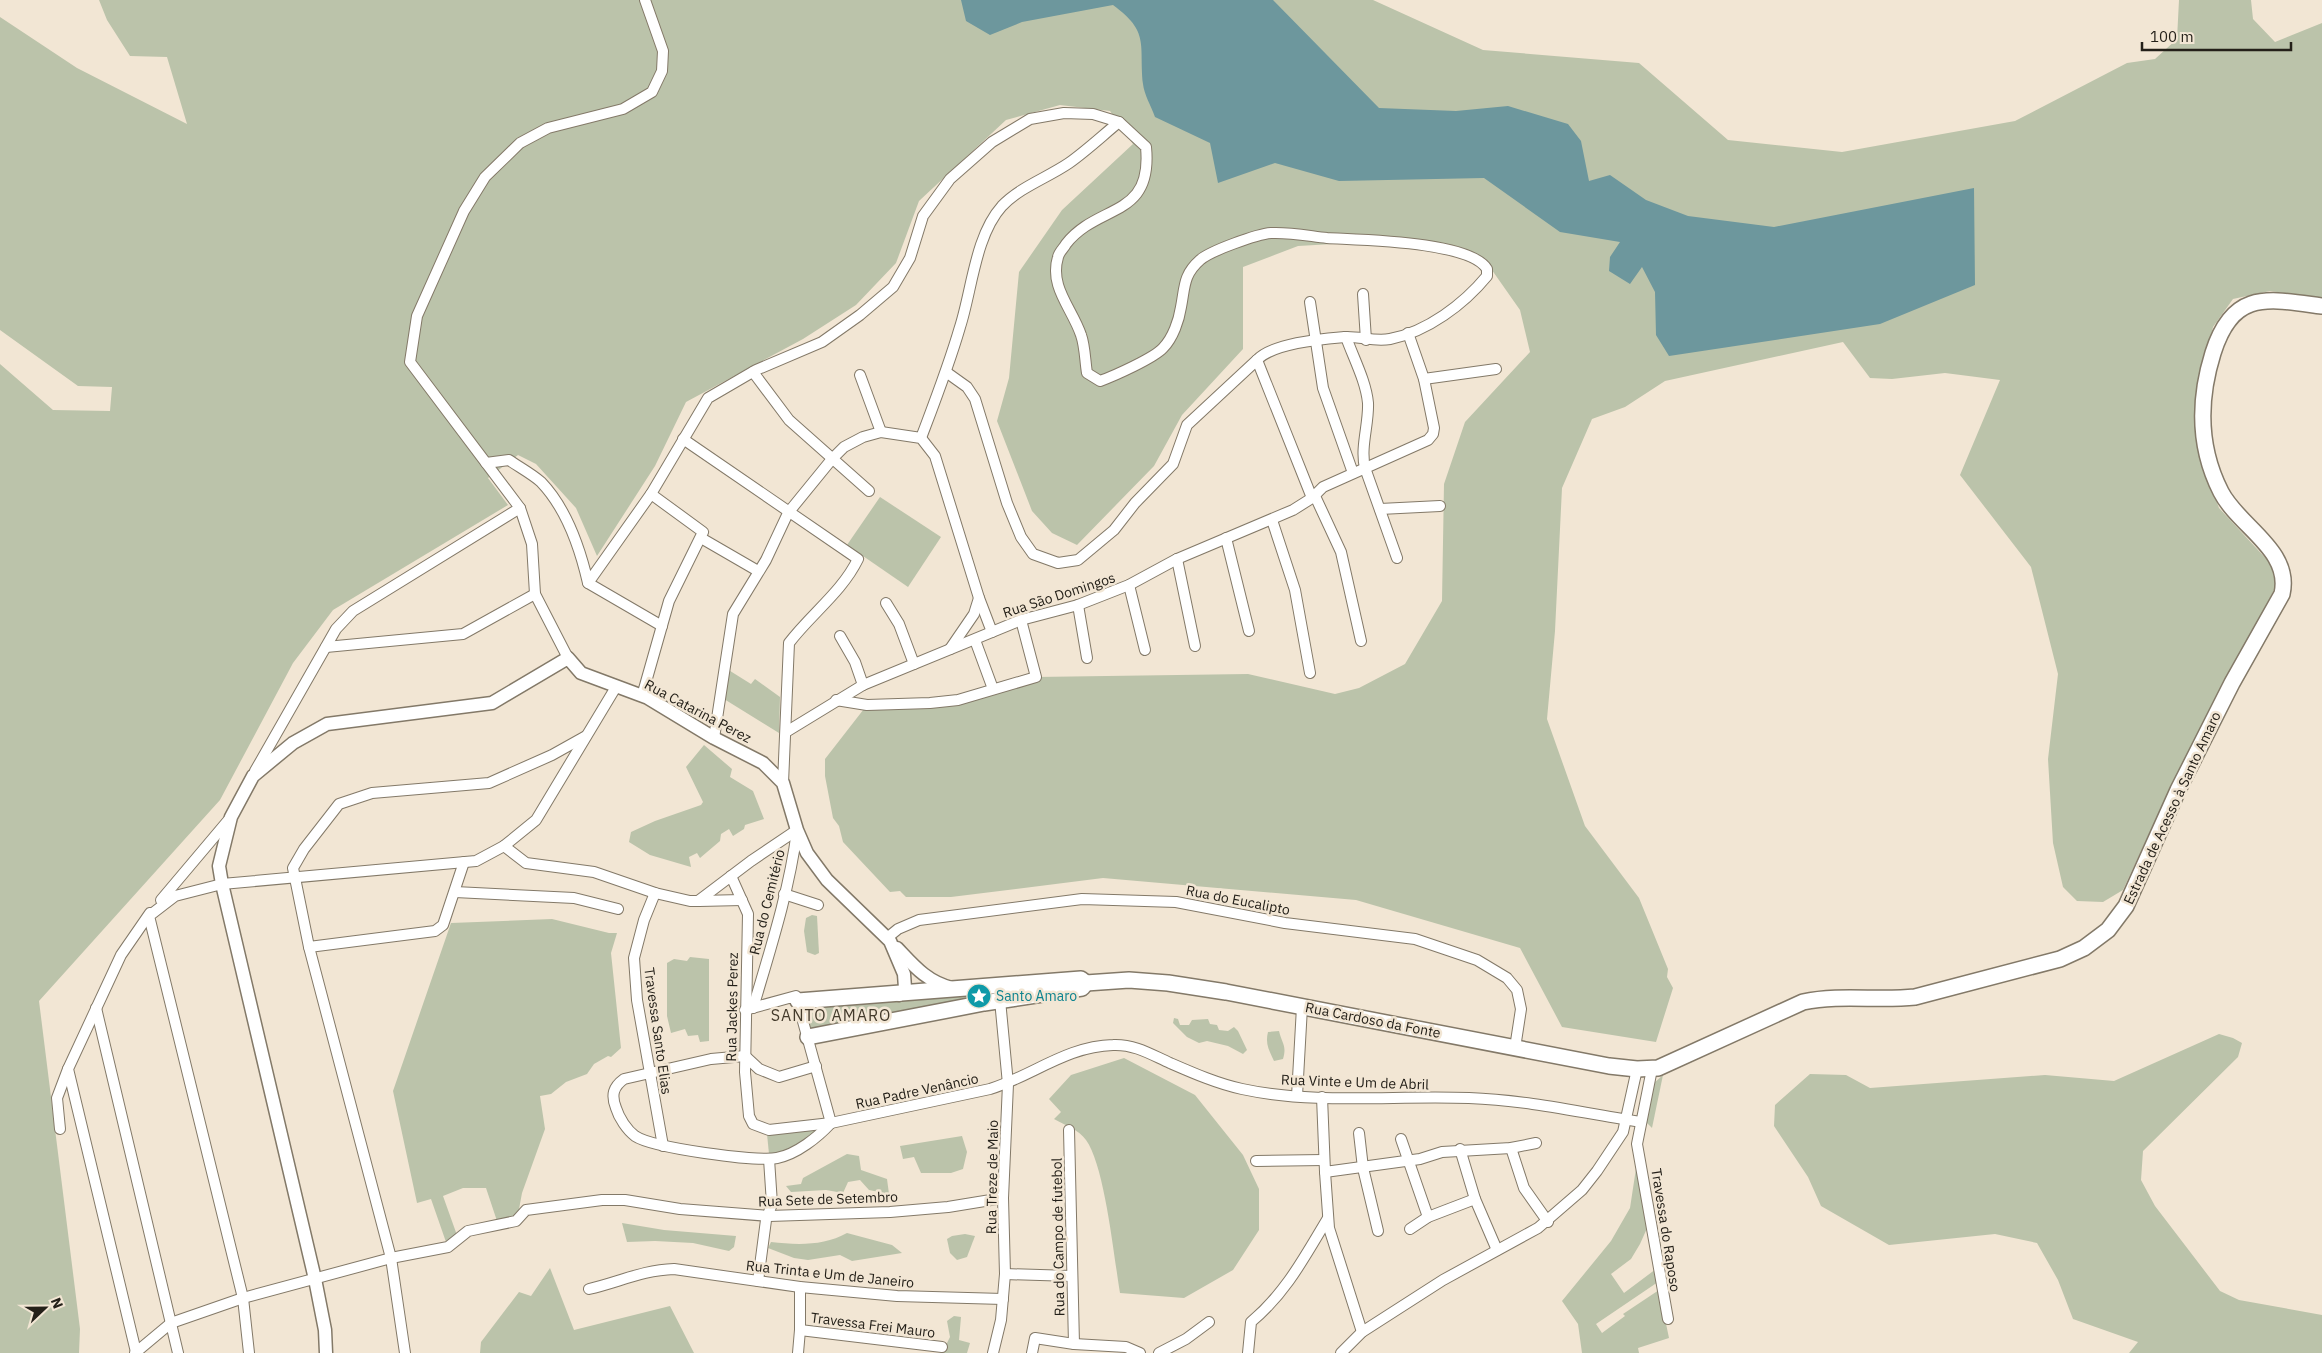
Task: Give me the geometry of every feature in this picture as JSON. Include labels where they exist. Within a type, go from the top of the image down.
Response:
[{"type":"main road","name":"Estrada de Acesso à Santo Amaro","points":[[1655,1069],[1803,1002],[1826,998],[1897,999],[1935,993],[2060,959],[2084,948],[2108,930],[2126,906],[2178,790],[2232,683],[2282,594],[2284,586],[2281,563],[2230,508],[2215,479],[2204,448],[2202,433],[2205,397],[2216,345],[2234,313],[2254,302],[2276,300],[2322,306]]},
{"type":"main road","name":"Rua Cardoso da Fonte","points":[[798,1002],[961,990],[999,993],[1082,988],[1086,983],[1128,980],[1168,983],[1515,1048],[1636,1069],[1655,1069]]},
{"type":"main road","name":"Rua Cardoso da Fonte","points":[[808,1037],[999,993]]},
{"type":"street","name":"Rua Catarina Perez","points":[[645,0],[663,51],[662,71],[652,92],[623,109],[548,128],[534,135],[520,143],[485,178],[464,211],[417,316],[410,362],[520,508],[532,544],[535,594],[568,658],[581,673],[642,696],[714,738],[763,763],[783,783],[798,830],[808,853],[827,880],[888,940],[905,978],[905,988],[899,995]]},
{"type":"street","points":[[588,583],[651,494],[708,398],[752,372],[822,342],[893,287],[910,258],[923,216],[950,179],[992,142],[1030,119],[1064,113],[1092,114],[1119,122],[1146,147],[1148,168],[1138,194],[1123,206],[1074,234],[1058,255],[1056,280],[1082,336],[1086,373],[1100,381],[1120,373],[1163,349],[1173,332],[1181,308],[1186,278],[1200,260],[1216,250],[1270,233],[1392,241],[1458,252],[1486,266],[1487,276],[1470,295],[1433,320],[1408,333],[1391,339],[1366,340],[1346,337],[1278,348],[1267,352],[1187,425],[1174,464],[1136,503],[1114,530],[1078,560],[1058,563],[1033,554],[1021,537],[1007,503],[975,399],[967,387],[946,372]]},
{"type":"street","points":[[921,438],[946,372],[961,325],[982,241],[991,222],[1003,206],[1031,185],[1069,163],[1119,122]]},
{"type":"street","points":[[1363,294],[1366,340]]},
{"type":"street","points":[[1310,302],[1323,388],[1353,473]]},
{"type":"street","name":"Rua São Domingos","points":[[786,732],[836,700],[864,685],[1021,620],[1078,605],[1129,585],[1177,560],[1272,520],[1314,497],[1323,487],[1431,438],[1434,428],[1424,379],[1408,333]]},
{"type":"street","points":[[1346,337],[1367,396],[1366,443],[1363,457],[1365,468],[1397,558]]},
{"type":"street","points":[[1257,360],[1314,497],[1342,552],[1361,641]]},
{"type":"street","points":[[1424,379],[1496,369]]},
{"type":"street","points":[[752,372],[789,420],[869,491]]},
{"type":"street","points":[[860,375],[881,432]]},
{"type":"street","points":[[714,738],[733,614],[766,560],[788,513],[832,458],[844,447],[863,438],[881,432],[921,438],[935,456],[979,598],[992,632]]},
{"type":"street","points":[[683,439],[788,513],[858,559],[849,578],[789,643],[783,783]]},
{"type":"street","points":[[486,463],[509,460],[540,482],[564,516],[579,551],[588,583],[662,626]]},
{"type":"street","points":[[642,696],[669,601],[701,538],[702,532],[651,494]]},
{"type":"street","points":[[1380,509],[1440,506]]},
{"type":"street","points":[[60,1129],[57,1098],[96,1008],[122,955],[148,916],[231,817],[336,629],[353,611],[520,508]]},
{"type":"street","points":[[1272,520],[1295,590],[1310,673]]},
{"type":"street","points":[[701,538],[758,571]]},
{"type":"street","points":[[1226,538],[1249,630]]},
{"type":"street","points":[[1177,560],[1195,646]]},
{"type":"street","points":[[1129,585],[1145,650]]},
{"type":"street","points":[[326,647],[463,634],[535,594]]},
{"type":"street","points":[[949,650],[974,614],[979,598]]},
{"type":"street","points":[[886,603],[899,624],[914,664]]},
{"type":"street","points":[[1078,605],[1087,658]]},
{"type":"street","points":[[836,700],[867,704],[930,703],[958,700],[1036,677],[1021,620]]},
{"type":"street","points":[[840,636],[855,662],[864,685]]},
{"type":"street","points":[[975,640],[993,689]]},
{"type":"street","points":[[253,776],[293,743],[327,724],[492,703],[568,658]]},
{"type":"street","points":[[148,916],[175,896],[222,884],[476,861],[504,846],[536,820],[616,687]]},
{"type":"street","points":[[405,1353],[391,1258],[309,947],[293,868],[304,849],[339,804],[372,793],[489,784],[552,755],[587,736]]},
{"type":"street","points":[[231,817],[219,866],[222,884],[315,1279],[325,1330],[326,1353]]},
{"type":"street","points":[[698,901],[730,876],[798,830]]},
{"type":"street","name":"Rua do Cemitério","points":[[749,1009],[780,916],[792,866],[798,830]]},
{"type":"street","points":[[504,846],[526,863],[594,872],[655,893],[690,902],[742,900]]},
{"type":"street","points":[[309,947],[435,931],[443,925],[464,862]]},
{"type":"street","name":"Rua Jackes Perez","points":[[730,876],[748,914],[749,1009],[745,1056],[749,1116],[752,1124],[769,1130]]},
{"type":"street","points":[[455,892],[574,898],[618,909]]},
{"type":"street","name":"Travessa Santo Elias","points":[[655,893],[644,920],[634,958],[637,1000],[662,1146]]},
{"type":"street","points":[[784,894],[818,905]]},
{"type":"street","name":"Rua do Eucalipto","points":[[888,940],[898,929],[919,920],[1082,899],[1176,902],[1285,924],[1415,939],[1477,960],[1507,978],[1517,990],[1521,1008],[1515,1048]]},
{"type":"street","points":[[148,916],[243,1298],[249,1353]]},
{"type":"street","points":[[888,940],[926,977],[940,984],[961,990]]},
{"type":"street","name":"Rua Treze de Maio","points":[[993,1353],[1003,1299],[1003,1198],[1008,1084],[999,993]]},
{"type":"street","name":"Rua Cardoso da Fonte","points":[[749,1009],[796,996],[798,1002]]},
{"type":"street","points":[[798,1002],[816,1066],[831,1122],[824,1131],[787,1155],[769,1159],[679,1150],[662,1146],[635,1136],[621,1119],[614,1102],[613,1094],[616,1085],[624,1079],[649,1071],[710,1059],[745,1056],[759,1069],[779,1078],[816,1066]]},
{"type":"street","points":[[1297,1096],[1302,1007]]},
{"type":"street","points":[[96,1008],[178,1353]]},
{"type":"street","name":"Rua Vinte e Um de Abril","points":[[1008,1084],[1062,1056],[1113,1045],[1130,1046],[1241,1089],[1322,1097],[1470,1098],[1564,1109],[1641,1122]]},
{"type":"street","points":[[1341,1353],[1362,1332],[1443,1280],[1517,1241],[1548,1222],[1582,1190],[1618,1142],[1623,1132],[1636,1069]]},
{"type":"street","points":[[1641,1122],[1655,1069]]},
{"type":"street","points":[[68,1070],[136,1353],[171,1323]]},
{"type":"street","name":"Rua Padre Venâncio","points":[[769,1130],[831,1122],[938,1101],[1008,1084]]},
{"type":"street","points":[[1322,1097],[1329,1228],[1362,1332]]},
{"type":"street","name":"Travessa do Raposo","points":[[1641,1122],[1637,1144],[1668,1320]]},
{"type":"street","name":"Rua do Campo de futebol","points":[[1069,1130],[1074,1344]]},
{"type":"street","points":[[1359,1133],[1363,1168],[1378,1231]]},
{"type":"street","points":[[1401,1139],[1428,1217]]},
{"type":"street","points":[[1325,1172],[1363,1168],[1460,1150],[1511,1148],[1536,1143]]},
{"type":"street","points":[[1511,1148],[1524,1188],[1548,1222]]},
{"type":"street","points":[[1460,1150],[1475,1199],[1497,1250]]},
{"type":"street","points":[[758,1282],[766,1220],[772,1204],[769,1159]]},
{"type":"street","points":[[1256,1161],[1324,1160]]},
{"type":"street","name":"Rua Sete de Setembro","points":[[171,1323],[243,1298],[391,1258],[448,1246],[468,1231],[516,1221],[526,1210],[602,1200],[625,1200],[680,1209],[769,1216],[890,1212],[948,1207],[1003,1198]]},
{"type":"street","points":[[1410,1229],[1428,1217],[1475,1199]]},
{"type":"street","points":[[1248,1353],[1251,1322],[1276,1298],[1328,1218]]},
{"type":"street","name":"Rua Trinta e Um de Janeiro","points":[[590,1289],[654,1270],[694,1271],[758,1282],[898,1296],[1003,1299]]},
{"type":"street","points":[[1004,1274],[1072,1276]]},
{"type":"street","points":[[798,1353],[800,1287]]},
{"type":"street","points":[[1159,1353],[1186,1339],[1209,1322]]},
{"type":"street","name":"Travessa Frei Mauro","points":[[800,1330],[942,1347]]},
{"type":"street","points":[[1032,1353],[1035,1338],[1074,1344],[1126,1347],[1140,1353]]},
{"type":"green space","points":[[99,0],[1373,0],[1483,50],[1639,63],[1728,140],[1842,152],[2015,121],[2127,63],[2155,59],[2177,39],[2179,0],[2251,0],[2253,19],[2275,42],[2322,23],[2322,298],[2270,291],[2233,299],[2213,327],[2198,391],[2194,421],[2201,459],[2219,508],[2271,564],[2276,586],[2161,808],[2123,890],[2103,902],[2077,901],[2063,887],[2053,843],[2048,759],[2058,674],[2031,567],[1960,475],[2000,380],[1945,373],[1892,379],[1870,378],[1843,342],[1665,381],[1625,407],[1592,419],[1562,488],[1555,631],[1547,719],[1585,826],[1639,898],[1668,969],[1667,977],[1673,988],[1656,1042],[1562,1027],[1520,948],[1356,900],[1103,878],[951,897],[906,897],[900,891],[890,892],[843,842],[839,826],[833,818],[825,776],[825,759],[867,705],[930,703],[1036,677],[1248,674],[1335,694],[1359,688],[1405,664],[1442,601],[1444,484],[1465,422],[1530,352],[1520,310],[1487,263],[1402,240],[1298,246],[1243,267],[1243,349],[1182,415],[1154,466],[1077,545],[1052,533],[1032,511],[997,421],[1009,378],[1019,272],[1062,210],[1133,144],[1110,111],[1060,105],[1006,120],[919,201],[896,263],[856,305],[803,339],[686,402],[655,466],[597,556],[576,508],[536,464],[518,455],[488,478],[508,505],[333,610],[293,663],[220,800],[39,1001],[80,1329],[79,1353],[0,1353],[0,364],[53,410],[110,411],[112,387],[78,386],[0,330],[0,17],[77,68],[187,124],[167,57],[130,56],[107,20]]},
{"type":"green space","points":[[880,497],[941,537],[908,587],[847,545]]},
{"type":"green space","points":[[727,669],[751,684],[755,679],[780,697],[779,733],[716,694]]},
{"type":"green space","points":[[704,745],[732,769],[730,777],[753,791],[764,819],[745,825],[744,829],[733,836],[729,829],[721,834],[720,841],[700,858],[697,853],[689,857],[691,867],[650,855],[629,842],[631,832],[655,821],[701,805],[703,802],[686,767]]},
{"type":"green space","points":[[812,915],[817,916],[819,953],[815,955],[807,952],[804,931],[806,918]]},
{"type":"green space","points":[[552,919],[609,933],[617,933],[611,953],[621,1048],[611,1057],[608,1056],[594,1064],[587,1074],[566,1082],[551,1094],[540,1096],[545,1129],[522,1193],[517,1220],[498,1224],[486,1188],[463,1188],[443,1196],[458,1238],[446,1242],[431,1199],[417,1203],[393,1091],[451,923]]},
{"type":"green space","points":[[690,957],[709,959],[709,1041],[700,1042],[698,1035],[688,1036],[685,1029],[671,1033],[667,1016],[667,963],[674,959],[687,961]]},
{"type":"green space","points":[[984,992],[985,997],[811,1030],[805,1010],[805,1007]]},
{"type":"green space","points":[[1174,1018],[1178,1019],[1180,1025],[1189,1025],[1192,1020],[1208,1019],[1210,1024],[1217,1025],[1219,1030],[1228,1031],[1234,1027],[1238,1031],[1247,1050],[1243,1054],[1228,1046],[1207,1041],[1199,1043],[1187,1037],[1173,1023]]},
{"type":"green space","points":[[1279,1031],[1284,1054],[1283,1059],[1274,1061],[1268,1047],[1267,1036],[1268,1032]]},
{"type":"green space","points":[[2219,1034],[2242,1043],[2238,1057],[2143,1151],[2141,1180],[2155,1206],[2220,1291],[2239,1300],[2322,1315],[2322,1353],[2129,1353],[2138,1342],[2073,1319],[2058,1280],[2037,1243],[1995,1234],[1889,1245],[1821,1206],[1808,1177],[1774,1126],[1775,1105],[1810,1074],[1846,1075],[1870,1088],[2045,1075],[2114,1081]]},
{"type":"green space","points":[[1124,1058],[1195,1095],[1243,1155],[1259,1189],[1259,1230],[1233,1270],[1184,1298],[1120,1293],[1104,1191],[1093,1153],[1080,1133],[1054,1119],[1061,1112],[1049,1099],[1071,1075]]},
{"type":"green space","points":[[1663,1075],[1652,1128],[1646,1122],[1654,1083]]},
{"type":"green space","points":[[823,1126],[821,1130],[786,1151],[769,1154],[767,1134]]},
{"type":"green space","points":[[962,1136],[967,1152],[963,1169],[951,1173],[921,1173],[914,1157],[903,1159],[900,1146]]},
{"type":"green space","points":[[847,1154],[859,1156],[861,1170],[887,1179],[889,1194],[869,1190],[860,1180],[848,1182],[843,1193],[826,1190],[791,1192],[786,1186],[801,1184],[803,1178]]},
{"type":"green space","points":[[1637,1162],[1648,1226],[1631,1259],[1611,1274],[1624,1293],[1656,1269],[1658,1282],[1596,1324],[1602,1333],[1625,1316],[1623,1314],[1659,1290],[1669,1338],[1638,1348],[1639,1353],[1582,1353],[1578,1324],[1562,1301],[1611,1241],[1630,1208]]},
{"type":"green space","points":[[622,1223],[664,1230],[736,1236],[734,1247],[729,1251],[693,1243],[627,1242]]},
{"type":"green space","points":[[847,1233],[892,1245],[902,1253],[852,1261],[840,1255],[808,1260],[794,1258],[768,1248],[771,1242],[810,1244],[829,1240]]},
{"type":"green space","points":[[965,1234],[975,1236],[967,1257],[957,1260],[950,1253],[947,1239],[952,1236]]},
{"type":"green space","points":[[550,1268],[574,1330],[670,1306],[694,1353],[480,1353],[481,1342],[519,1292],[531,1296]]},
{"type":"green space","points":[[954,1316],[961,1317],[959,1340],[970,1343],[967,1353],[942,1353],[950,1337],[947,1321]]},
{"type":"water","points":[[961,0],[1273,0],[1379,108],[1456,111],[1508,106],[1568,124],[1581,141],[1589,181],[1610,175],[1646,200],[1688,216],[1774,227],[1974,188],[1975,285],[1880,324],[1669,356],[1656,335],[1655,292],[1642,267],[1630,284],[1609,271],[1610,257],[1620,242],[1560,232],[1484,178],[1339,181],[1275,163],[1218,183],[1210,143],[1155,117],[1144,88],[1142,49],[1138,31],[1133,23],[1113,5],[1022,22],[990,35],[966,21]]},
{"type":"place","name":"Santo Amaro","points":[[979,996]]},
{"type":"district","name":"SANTO AMARO","points":[[831,1015]]}]
